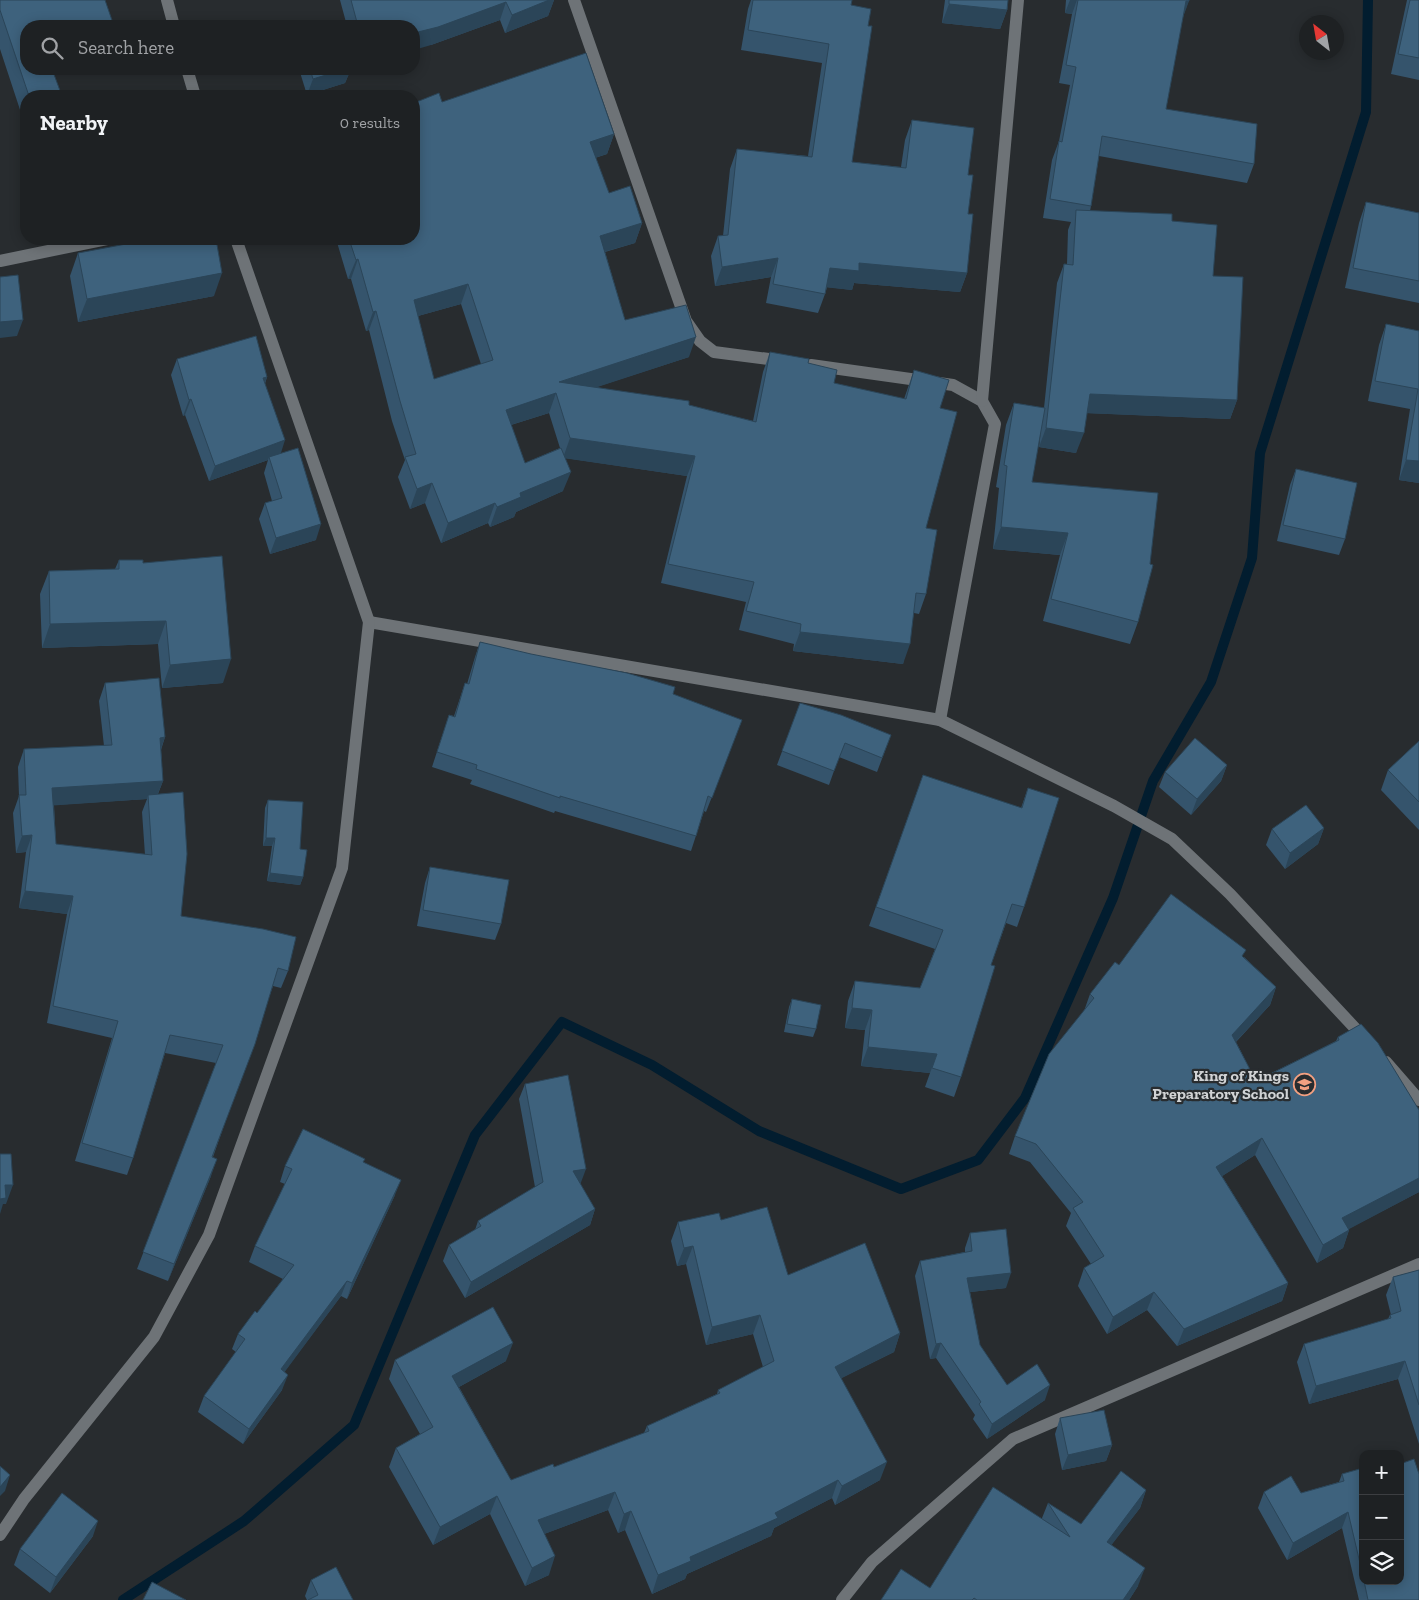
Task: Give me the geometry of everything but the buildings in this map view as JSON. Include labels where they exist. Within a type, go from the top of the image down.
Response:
[{"type":"street","points":[[167,0],[172,20]]},
{"type":"street","points":[[574,0],[686,321],[700,341],[714,352],[953,385],[982,401]]},
{"type":"street","points":[[940,720],[994,424],[982,401],[1018,0]]},
{"type":"street","points":[[189,75],[193,90]]},
{"type":"street","points":[[0,261],[78,245]]},
{"type":"street","points":[[0,1535],[24,1499],[154,1338],[208,1235],[342,868],[369,622],[238,245]]},
{"type":"street","points":[[369,622],[940,720],[1114,806],[1172,839],[1230,894],[1419,1100]]},
{"type":"street","points":[[842,1600],[872,1562],[1013,1438],[1419,1264]]},
{"type":"waterway","points":[[123,1600],[244,1521],[354,1425],[475,1135],[562,1022],[652,1065],[759,1131],[901,1189],[978,1160],[1025,1098],[1113,898],[1153,781],[1211,682],[1252,558],[1260,453],[1366,112],[1368,0]]},
{"type":"place","name":"King of Kings Preparatory School","points":[[1305,1084]]}]
